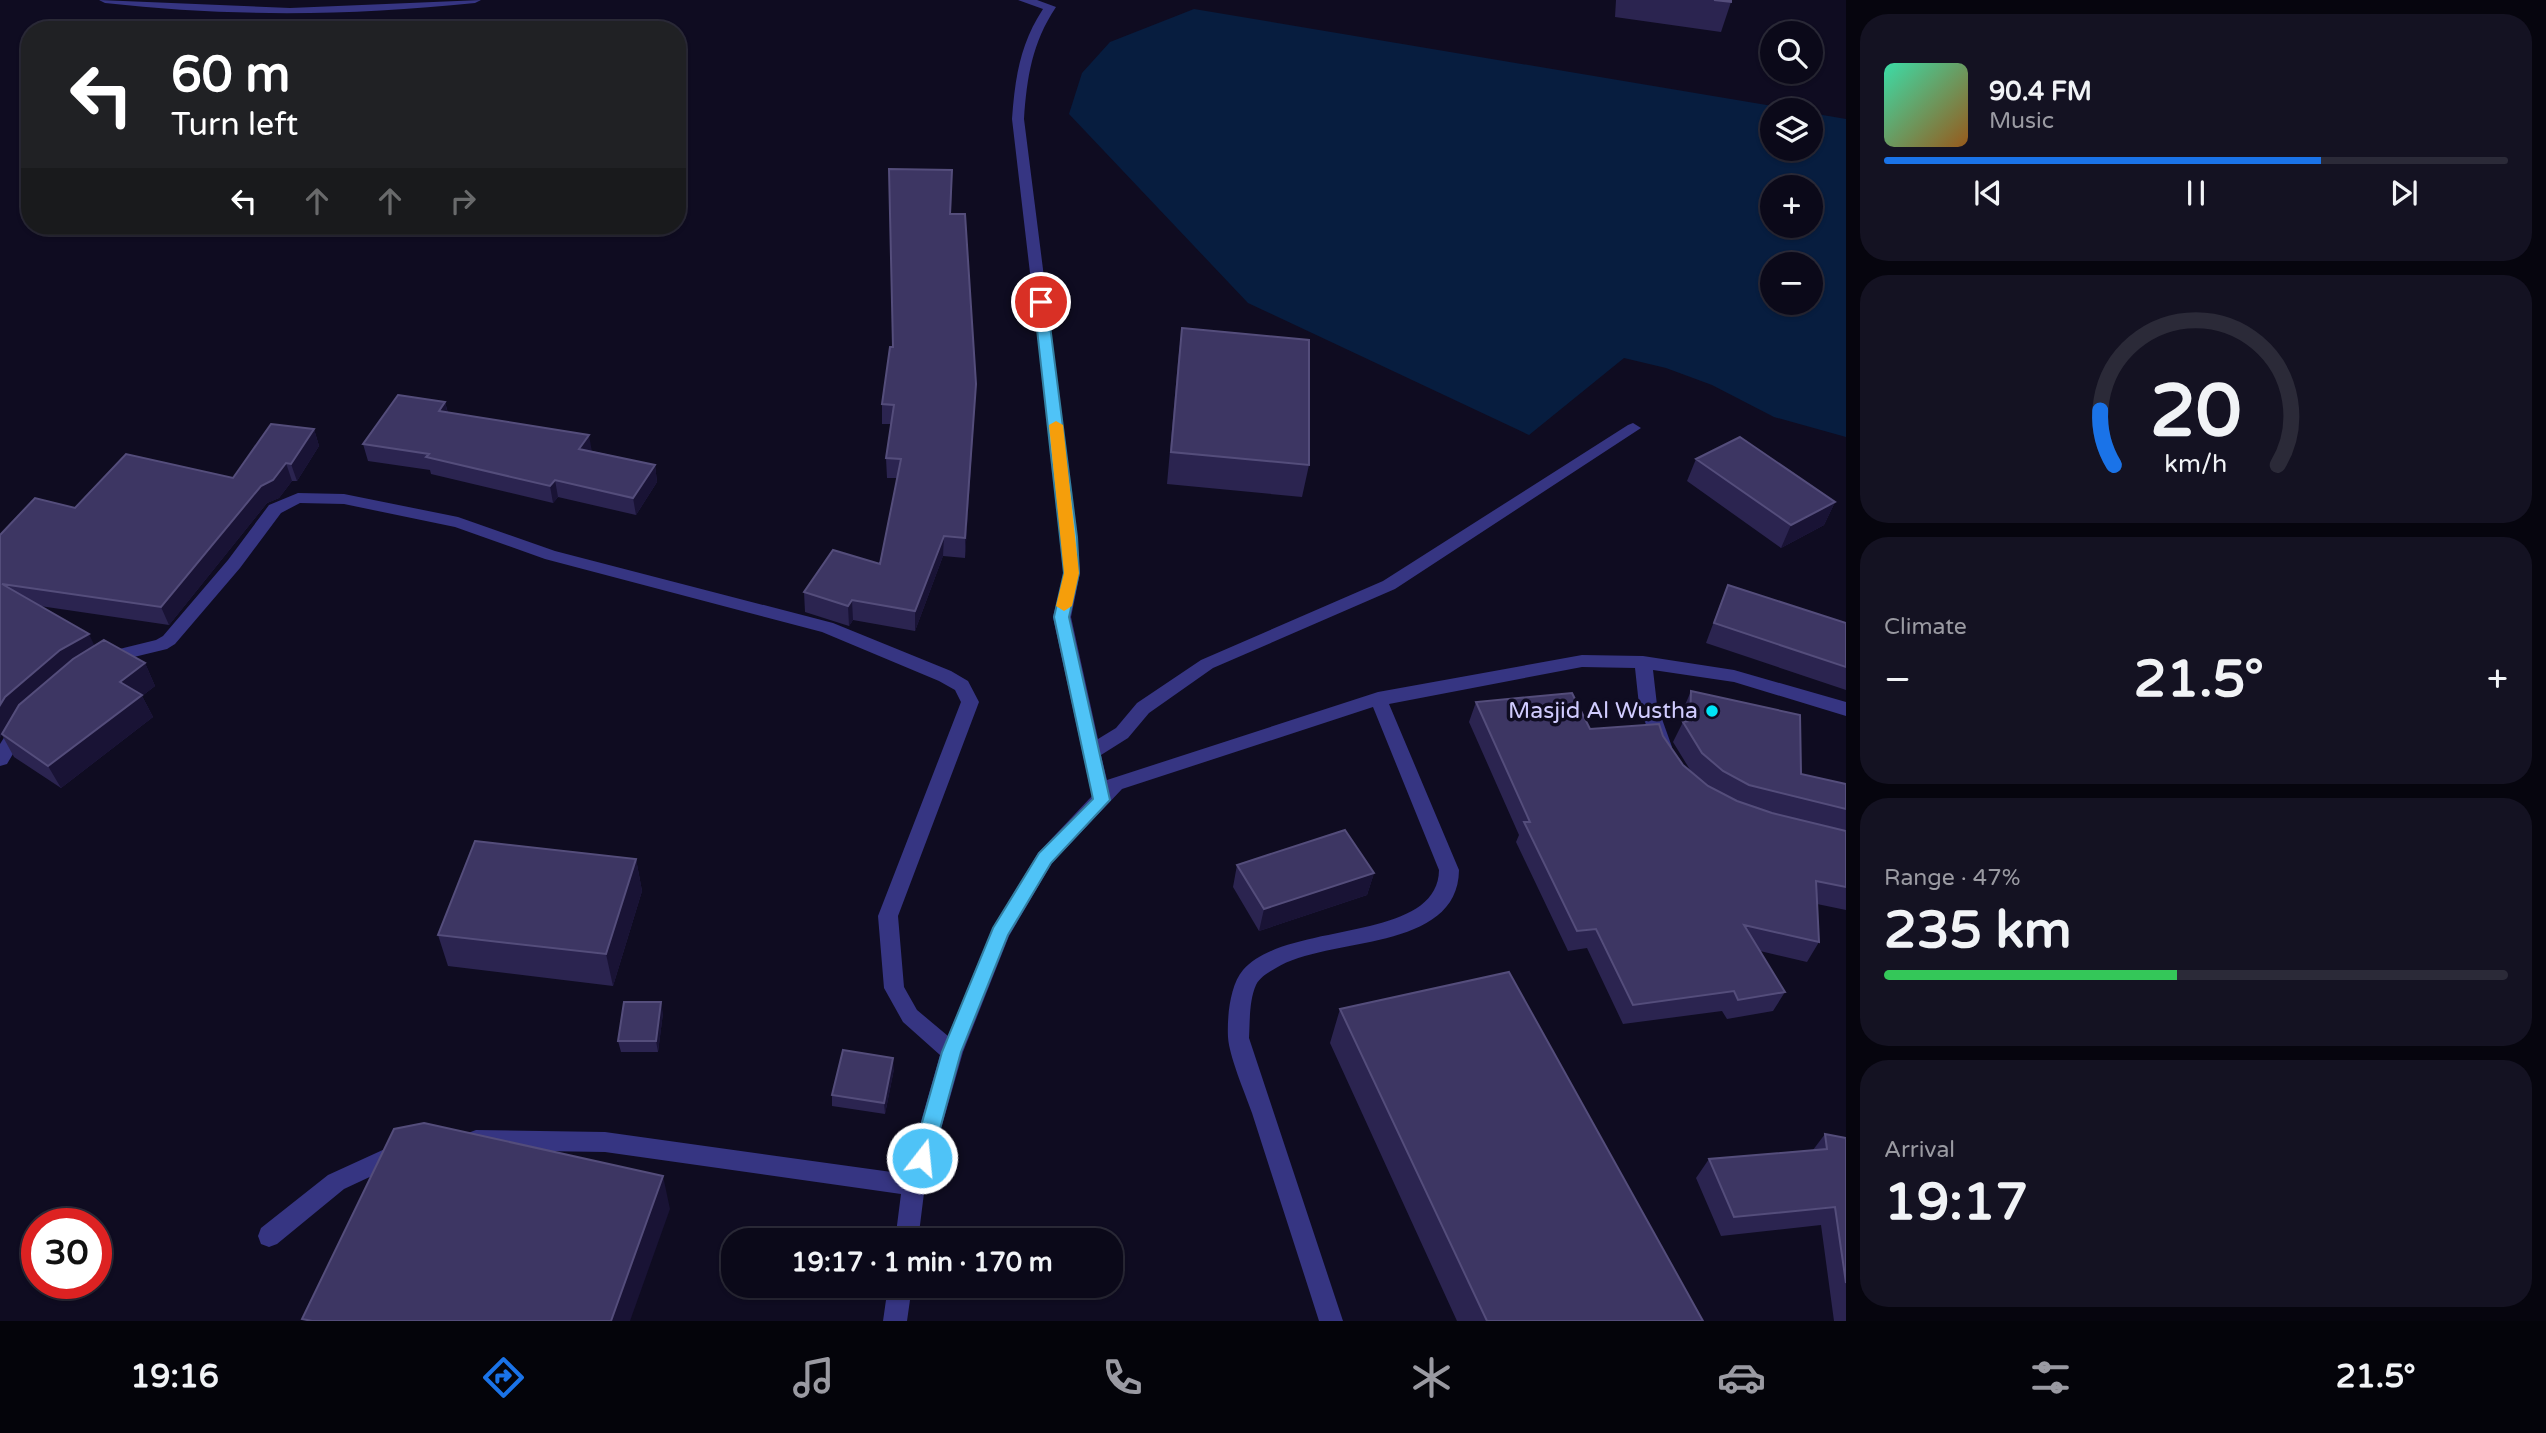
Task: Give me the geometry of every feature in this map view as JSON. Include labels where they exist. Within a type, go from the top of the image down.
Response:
[{"type":"street","points":[[105,0],[250,13],[403,9],[475,0]]},
{"type":"street","points":[[1024,0],[1055,4]]},
{"type":"street","points":[[1055,4],[1033,31],[1024,53],[1018,119],[1069,537],[1072,573],[1062,617],[1102,800]]},
{"type":"street","points":[[1091,752],[1122,733],[1143,708],[1207,664],[1389,585],[1633,428]]},
{"type":"street","points":[[88,668],[109,655],[161,645],[169,640],[234,564],[275,509],[298,498],[344,499],[458,522],[551,555],[827,627],[945,676],[962,686],[970,702],[888,916],[894,988],[910,1016],[952,1052]]},
{"type":"street","points":[[908,1228],[914,1185],[952,1052],[1000,933],[1045,858],[1115,784],[1378,699],[1582,661],[1643,662],[1734,676],[1846,709]]},
{"type":"street","points":[[1643,662],[1648,705],[1669,764]]},
{"type":"street","points":[[1331,1321],[1238,1038],[1248,978],[1268,961],[1290,950],[1392,929],[1420,919],[1434,908],[1447,891],[1449,870],[1378,699]]},
{"type":"street","points":[[0,759],[23,721],[32,713]]},
{"type":"street","points":[[459,1139],[605,1142],[914,1185]]},
{"type":"street","points":[[269,1236],[336,1182],[406,1149],[419,1147]]},
{"type":"street","points":[[895,1321],[898,1298]]},
{"type":"water","points":[[1194,9],[1760,104],[1760,161],[1823,161],[1823,115],[1846,119],[1846,437],[1774,417],[1712,385],[1666,368],[1624,358],[1529,435],[1248,303],[1069,114],[1082,73],[1110,42]]},
{"type":"building","points":[[889,169],[952,170],[950,214],[965,214],[976,384],[965,538],[944,536],[915,611],[852,600],[848,606],[804,592],[833,550],[880,564],[901,459],[886,458],[894,405],[882,404],[890,347],[893,347]]},
{"type":"building","points":[[1182,328],[1309,340],[1309,465],[1171,452]]},
{"type":"building","points":[[398,395],[445,402],[439,411],[589,435],[579,449],[655,465],[633,498],[555,480],[550,486],[426,457],[429,454],[363,444]]},
{"type":"building","points":[[271,424],[314,429],[291,464],[286,463],[273,480],[261,486],[161,607],[2,584],[89,634],[60,650],[5,697],[0,705],[0,535],[35,498],[75,508],[126,454],[233,478]]},
{"type":"building","points":[[1740,437],[1835,502],[1791,525],[1696,459]]},
{"type":"building","points":[[1728,585],[1846,623],[1846,667],[1714,623]]},
{"type":"building","points":[[104,640],[145,663],[120,682],[142,695],[48,766],[2,734],[19,705],[73,659]]},
{"type":"building","points":[[1691,691],[1800,715],[1801,774],[1846,784],[1846,809],[1749,785],[1723,771],[1702,753],[1683,722],[1690,721]]},
{"type":"building","points":[[1572,693],[1590,729],[1659,724],[1663,736],[1683,765],[1708,786],[1737,801],[1772,813],[1846,831],[1846,887],[1816,881],[1819,942],[1744,925],[1785,992],[1738,1000],[1734,991],[1633,1005],[1596,929],[1577,931],[1524,822],[1530,822],[1476,702]]},
{"type":"building","points":[[1345,830],[1374,873],[1264,909],[1237,865]]},
{"type":"building","points":[[475,841],[636,859],[606,954],[438,935]]},
{"type":"building","points":[[1509,972],[1703,1321],[1487,1321],[1340,1009]]},
{"type":"building","points":[[624,1002],[661,1002],[656,1041],[618,1041]]},
{"type":"building","points":[[843,1050],[893,1058],[884,1103],[832,1095]]},
{"type":"building","points":[[424,1123],[663,1176],[611,1321],[302,1319],[394,1129]]},
{"type":"building","points":[[1825,1134],[1846,1138],[1846,1283],[1835,1207],[1734,1217],[1709,1159],[1827,1149]]},
{"type":"slow traffic","points":[[1056,425],[1072,573],[1064,606]]},
{"type":"place","name":"Masjid Al Wustha","points":[[1712,711]]},
{"type":"route","points":[[922,1158],[952,1052],[1000,933],[1045,858],[1102,800],[1062,617],[1072,573],[1041,302]]}]
